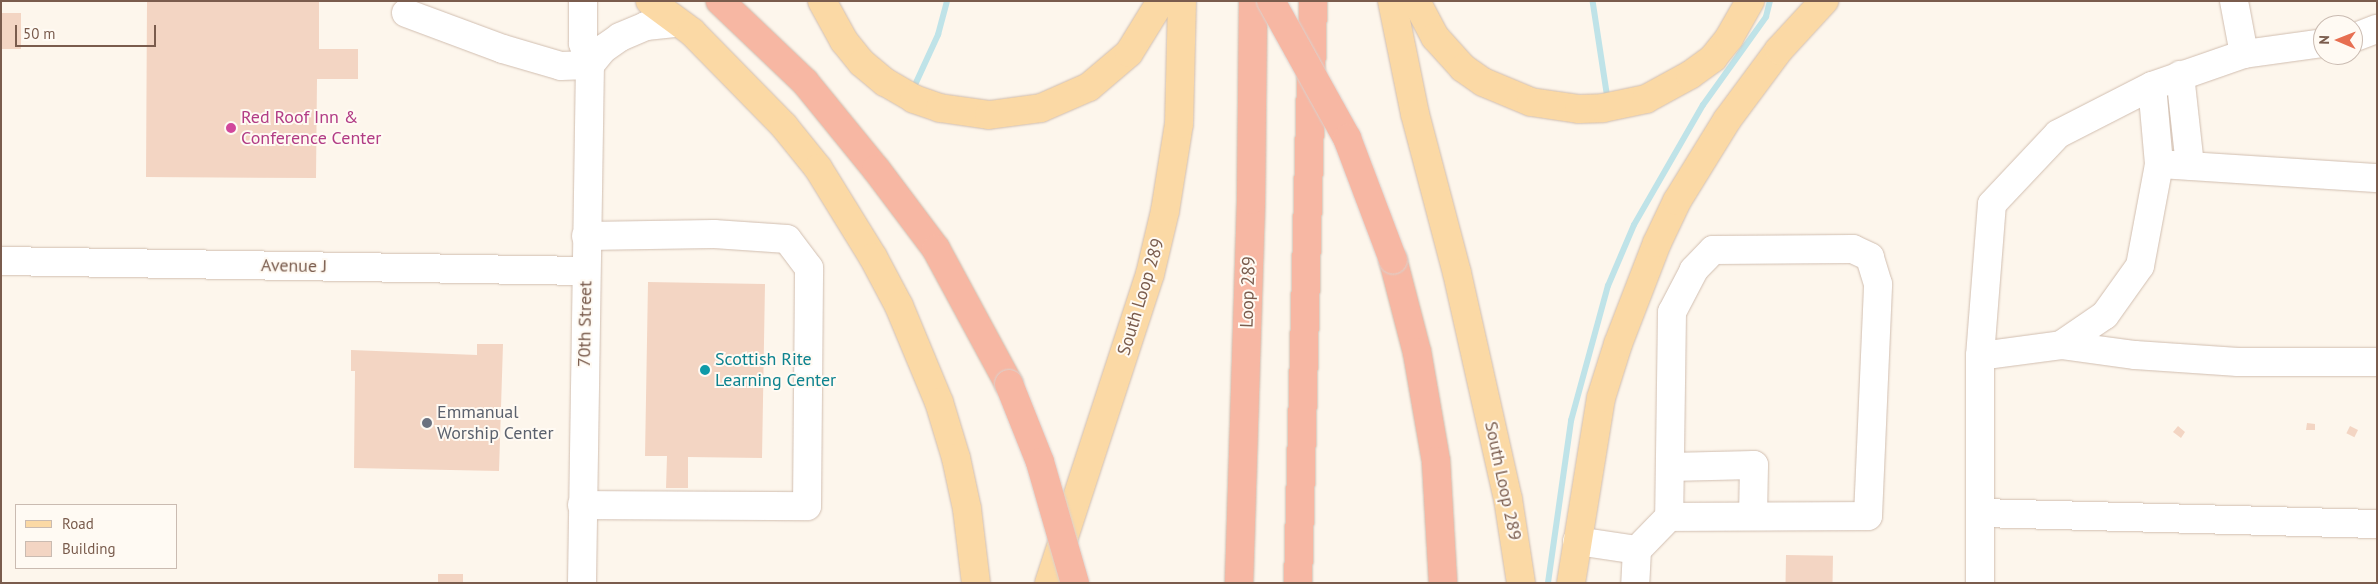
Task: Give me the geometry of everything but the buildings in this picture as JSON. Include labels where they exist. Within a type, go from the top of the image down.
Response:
[{"type":"highway","points":[[720,1],[805,82],[876,168],[936,249],[1009,384],[1040,462],[1075,583]]},
{"type":"highway","name":"Loop 289","points":[[1239,583],[1251,200],[1253,1]]},
{"type":"highway","points":[[1271,1],[1347,138],[1393,260],[1417,352],[1436,461],[1443,583]]},
{"type":"highway","points":[[1298,583],[1313,1]]},
{"type":"main road","points":[[650,1],[677,23],[692,32],[721,59],[784,126],[818,168],[873,257],[899,306],[942,411],[967,509],[976,583]]},
{"type":"main road","points":[[822,1],[844,41],[862,63],[885,82],[914,99],[940,108],[988,115],[1041,108],[1089,87],[1129,53],[1161,1]]},
{"type":"main road","name":"South Loop 289","points":[[1049,583],[1150,274],[1165,211],[1179,124],[1182,1]]},
{"type":"main road","name":"South Loop 289","points":[[1392,1],[1415,114],[1457,273],[1508,499],[1522,583]]},
{"type":"main road","points":[[1416,1],[1435,37],[1463,68],[1483,82],[1531,102],[1579,109],[1603,108],[1646,99],[1683,80],[1713,58],[1729,38],[1750,1]]},
{"type":"main road","points":[[1571,583],[1601,398],[1618,344],[1657,243],[1677,201],[1727,120],[1779,50],[1824,1]]},
{"type":"street","name":"70th Street","points":[[582,583],[590,65],[583,43],[583,1]]},
{"type":"street","points":[[2234,1],[2244,54]]},
{"type":"street","points":[[406,13],[520,54],[561,66],[590,65],[602,49],[620,37],[646,26],[677,23]]},
{"type":"street","points":[[2363,34],[2377,29]]},
{"type":"street","points":[[1980,583],[1982,513],[1980,356],[1992,204],[2058,134],[2152,86],[2244,54],[2313,44]]},
{"type":"street","points":[[2180,75],[2190,165]]},
{"type":"street","points":[[2061,345],[2105,315],[2140,266],[2159,164],[2152,86]]},
{"type":"street","points":[[2159,164],[2377,178]]},
{"type":"street","points":[[582,505],[806,506],[809,268],[787,239],[714,234],[586,236]]},
{"type":"street","points":[[1635,583],[1637,550],[1669,517],[1672,312],[1694,270],[1713,250],[1853,249],[1870,257],[1878,284],[1868,516],[1753,515],[1669,517]]},
{"type":"street","name":"Avenue J","points":[[1,261],[586,272]]},
{"type":"street","points":[[1980,356],[2061,345],[2135,355],[2238,362],[2377,362]]},
{"type":"street","points":[[1670,467],[1754,465],[1753,515]]},
{"type":"street","points":[[1982,513],[2377,524]]},
{"type":"street","points":[[1577,541],[1637,550]]},
{"type":"waterway","points":[[916,83],[938,35],[947,1]]},
{"type":"waterway","points":[[1593,1],[1607,93]]},
{"type":"waterway","points":[[1548,583],[1571,421],[1608,286],[1634,225],[1703,105],[1766,17],[1770,1]]},
{"type":"place","name":"Red Roof Inn & Conference Center","points":[[231,128]]},
{"type":"place","name":"Scottish Rite Learning Center","points":[[705,370]]},
{"type":"place","name":"Emmanual Worship Center","points":[[427,423]]}]
